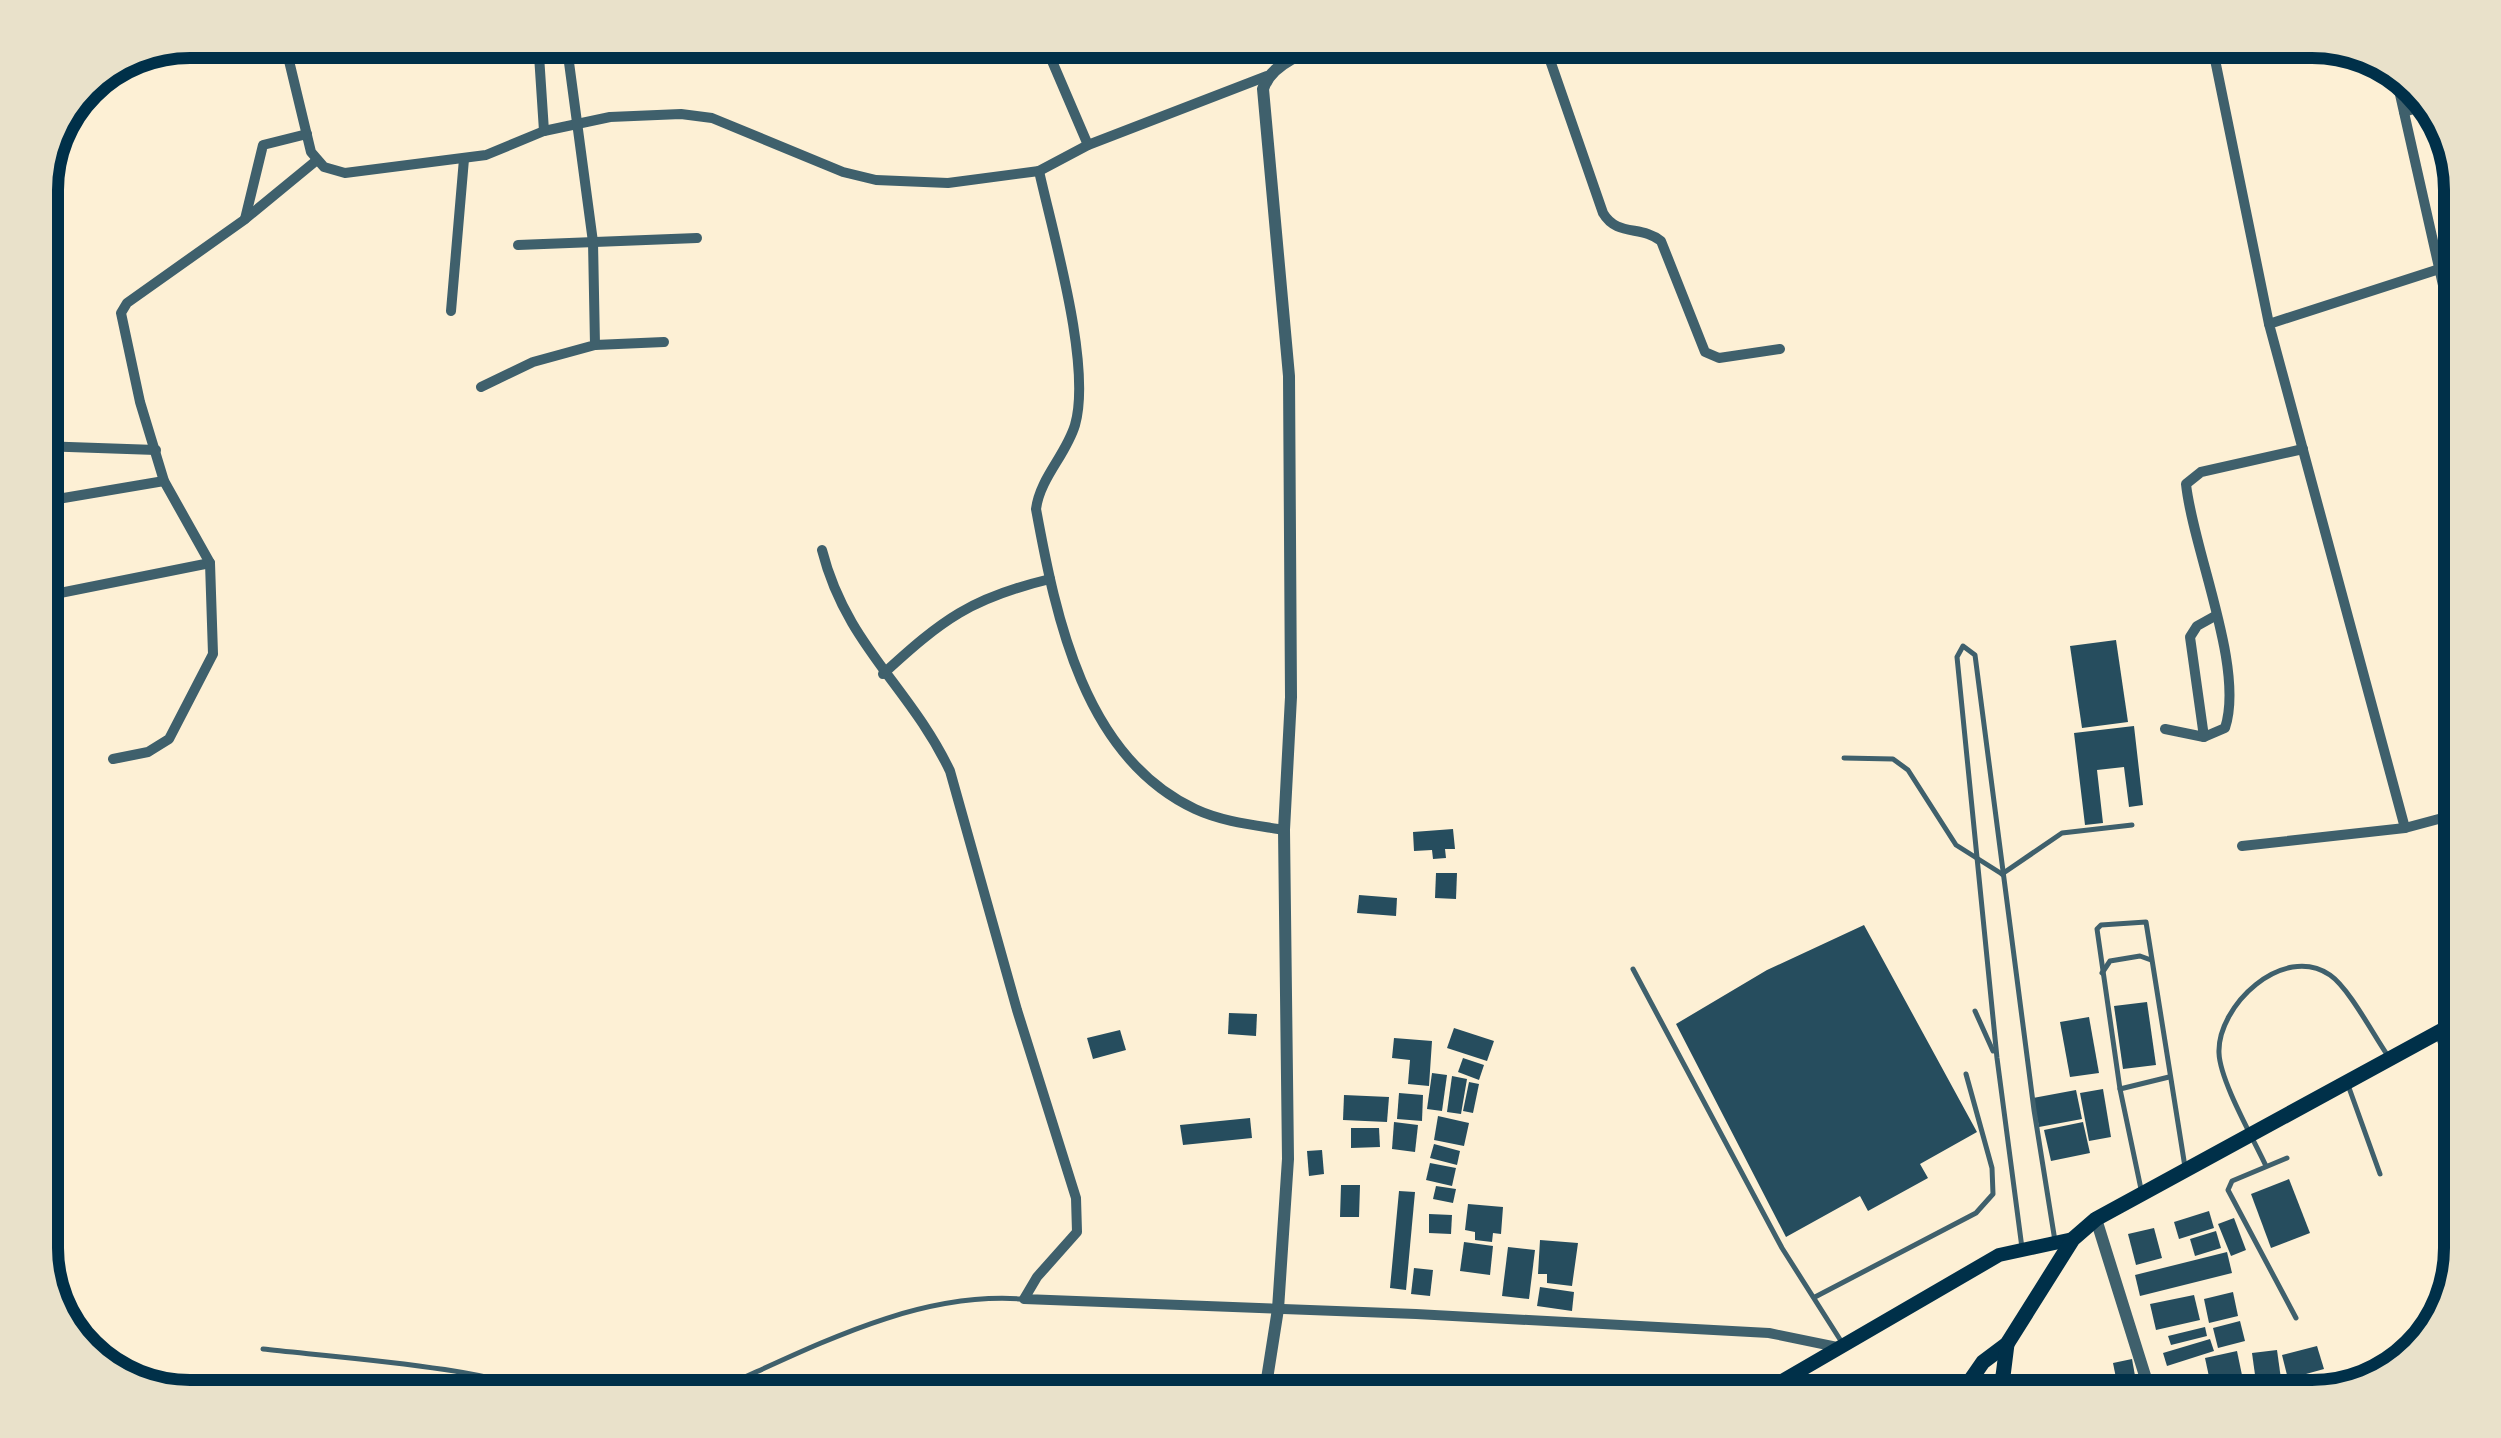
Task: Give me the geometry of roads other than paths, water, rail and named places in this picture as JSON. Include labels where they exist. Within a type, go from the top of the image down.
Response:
[{"type":"main road","points":[[1970,1380],[1983,1362],[2007,1344],[2073,1239],[2096,1220],[2444,1029]]},
{"type":"main road","points":[[1783,1380],[1980,1266],[2022,1248],[2073,1239]]},
{"type":"main road","points":[[2000,1380],[2007,1344]]},
{"type":"street","points":[[288,58],[317,160],[345,172],[464,158],[502,149],[544,131],[626,116],[680,114],[712,118],[810,160],[876,180],[948,183],[1040,171],[1088,145],[1267,76],[1295,58]]},
{"type":"street","points":[[539,58],[544,131]]},
{"type":"street","points":[[568,58],[593,242],[596,345]]},
{"type":"street","points":[[1051,58],[1088,145]]},
{"type":"street","points":[[1549,58],[1604,213],[1619,229],[1652,234],[1661,241],[1705,352],[1718,358],[1780,349]]},
{"type":"street","points":[[2214,58],[2269,324],[2405,828]]},
{"type":"street","points":[[1267,76],[1264,140],[1289,376],[1292,697],[1284,830],[1288,1158],[1278,1309],[1267,1380]]},
{"type":"street","points":[[2399,91],[2443,293]]},
{"type":"street","points":[[2404,112],[2415,108]]},
{"type":"street","points":[[244,220],[263,145],[273,139],[307,134]]},
{"type":"street","points":[[451,311],[464,158]]},
{"type":"street","points":[[113,759],[148,752],[170,739],[211,665],[210,564],[164,481],[121,313],[136,297],[244,220],[317,160]]},
{"type":"street","points":[[1040,171],[1079,374],[1076,423],[1037,499],[1050,579],[1079,676],[1133,765],[1152,783],[1195,809],[1226,820],[1284,830]]},
{"type":"street","points":[[518,244],[697,238]]},
{"type":"street","points":[[2269,324],[2443,267]]},
{"type":"street","points":[[480,386],[532,362],[596,345],[664,342]]},
{"type":"street","points":[[58,447],[156,450]]},
{"type":"street","points":[[2165,729],[2204,737],[2225,728],[2229,716],[2229,682],[2186,484],[2201,472],[2303,448]]},
{"type":"street","points":[[58,499],[164,481]]},
{"type":"street","points":[[822,550],[834,596],[883,674],[934,738],[950,771],[1016,1010],[1076,1198],[1077,1232],[1037,1277],[1024,1299],[1769,1334],[1840,1345]]},
{"type":"street","points":[[58,594],[210,564]]},
{"type":"street","points":[[883,674],[935,626],[972,603],[1050,579]]},
{"type":"street","points":[[2204,737],[2190,637],[2196,626],[2215,616]]},
{"type":"street","points":[[2242,846],[2405,828],[2444,818]]},
{"type":"street","points":[[2096,1220],[2146,1380]]},
{"type":"lane","points":[[2022,1248],[1997,1058],[1957,656],[1960,648],[1968,645],[1974,655],[2055,1242]]},
{"type":"lane","points":[[1844,758],[1892,758],[1908,770],[1956,845],[1978,863],[2002,874]]},
{"type":"lane","points":[[2002,874],[2062,833],[2132,825]]},
{"type":"lane","points":[[2142,1194],[2102,973],[2098,929],[2101,925],[2143,919],[2185,1170]]},
{"type":"lane","points":[[2102,973],[2110,961],[2140,956],[2151,960]]},
{"type":"lane","points":[[2266,1166],[2218,1058],[2220,1029],[2238,1000],[2271,976],[2312,968],[2332,976],[2390,1059]]},
{"type":"lane","points":[[1633,969],[1782,1248],[1815,1297],[1840,1345]]},
{"type":"lane","points":[[1975,1012],[1997,1058]]},
{"type":"lane","points":[[2437,1033],[2444,1053]]},
{"type":"lane","points":[[1815,1297],[1976,1212],[1993,1194],[1992,1168],[1966,1074]]},
{"type":"lane","points":[[2120,1089],[2169,1078]]},
{"type":"lane","points":[[2347,1082],[2380,1174]]},
{"type":"lane","points":[[2286,1158],[2232,1182],[2228,1190],[2296,1318]]},
{"type":"lane","points":[[738,1380],[892,1317],[995,1297],[1024,1299]]},
{"type":"lane","points":[[263,1349],[500,1380]]}]
